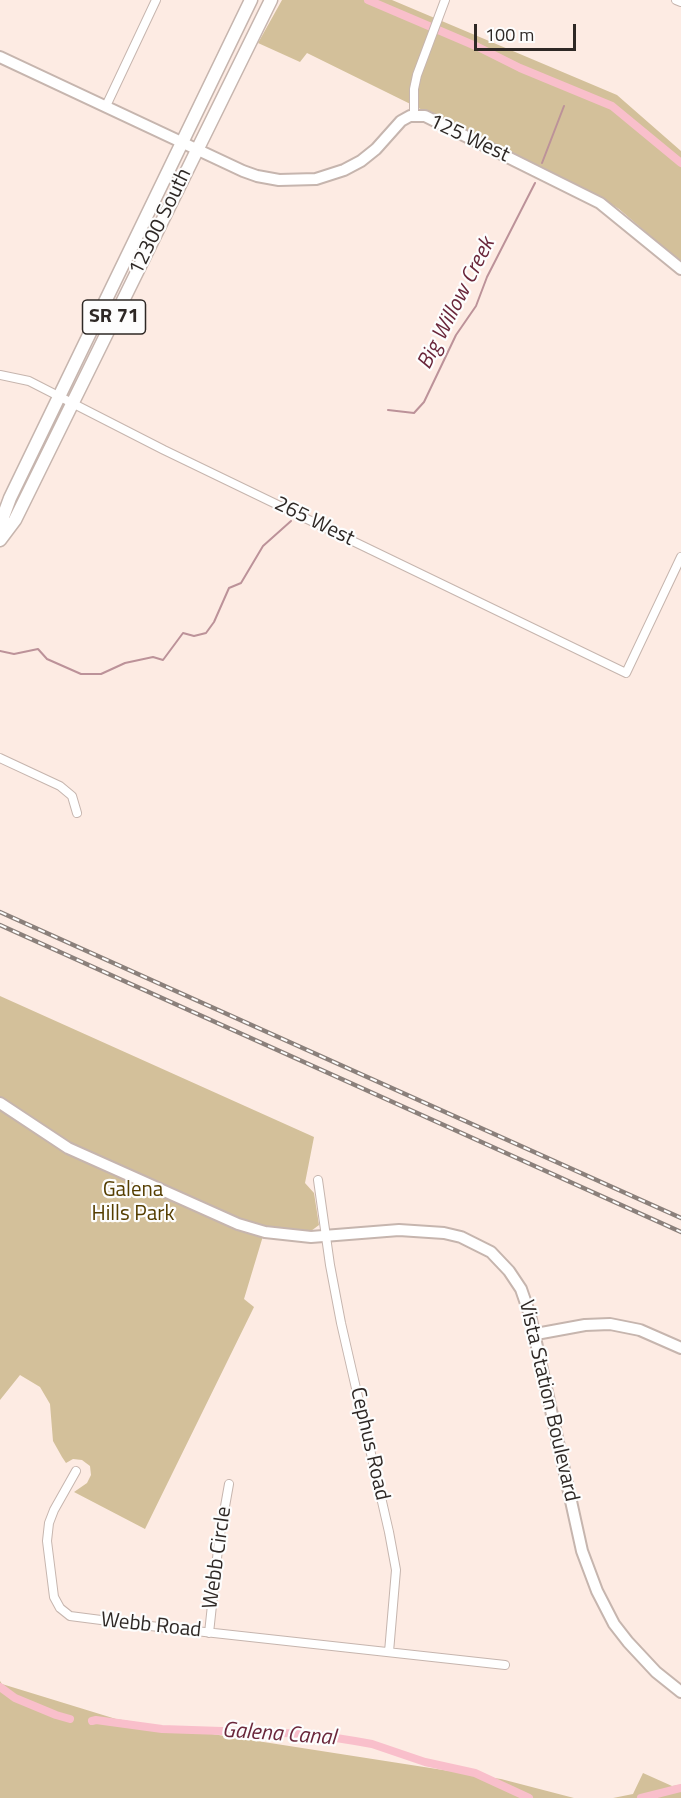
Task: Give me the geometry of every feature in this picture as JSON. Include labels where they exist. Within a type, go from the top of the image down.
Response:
[{"type":"main road","name":"12300 South","points":[[0,525],[10,498],[251,0]]},
{"type":"main road","name":"12300 South","points":[[0,540],[15,520],[271,0]]},
{"type":"street","points":[[106,106],[156,0]]},
{"type":"street","points":[[414,116],[414,89],[417,75],[445,0]]},
{"type":"street","points":[[676,0],[681,2]]},
{"type":"street","name":"125 West","points":[[0,57],[257,176],[307,180],[336,174],[361,161],[383,142],[397,124],[406,118],[414,116],[429,118],[600,203],[681,269]]},
{"type":"street","name":"265 West","points":[[0,375],[29,381],[164,450],[626,674],[681,557]]},
{"type":"street","points":[[0,758],[60,786],[72,796],[77,813]]},
{"type":"street","name":"Vista Station Boulevard","points":[[0,1103],[68,1148],[238,1224],[265,1232],[311,1237],[418,1231],[444,1233],[461,1237],[491,1252],[509,1271],[521,1289],[536,1334],[582,1551],[604,1606],[628,1642],[656,1672],[681,1692]]},
{"type":"street","name":"Cephus Road","points":[[318,1180],[341,1323],[396,1570],[388,1652]]},
{"type":"street","points":[[536,1334],[585,1325],[610,1324],[640,1330],[681,1348]]},
{"type":"street","name":"Webb Road","points":[[76,1471],[54,1510],[49,1523],[47,1541],[54,1597],[60,1608],[70,1616],[505,1665]]},
{"type":"street","name":"Webb Circle","points":[[209,1633],[219,1540],[229,1484]]},
{"type":"green space","points":[[282,0],[392,0],[617,95],[681,151],[681,262],[619,209],[603,199],[307,53],[300,62],[258,43]]},
{"type":"green space","name":"Galena Hills Park","points":[[0,996],[314,1137],[305,1183],[314,1193],[319,1225],[311,1231],[266,1226],[244,1299],[254,1307],[145,1529],[74,1492],[87,1483],[91,1475],[90,1466],[82,1460],[73,1459],[66,1463],[62,1457],[53,1441],[50,1404],[40,1387],[20,1375],[0,1400]]},
{"type":"green space","points":[[0,1681],[2,1684],[116,1719],[501,1779],[574,1798],[0,1798]]},
{"type":"green space","points":[[643,1773],[672,1786],[681,1785],[681,1798],[613,1798],[633,1794]]},
{"type":"waterway","points":[[368,0],[478,47],[520,68],[612,106],[681,163]]},
{"type":"waterway","name":"Big Willow Creek","points":[[542,163],[564,106]]},
{"type":"waterway","name":"Big Willow Creek","points":[[388,410],[414,413],[424,402],[456,335],[476,306],[487,277],[535,183]]},
{"type":"waterway","name":"Big Willow Creek","points":[[0,651],[14,654],[38,649],[47,659],[81,674],[101,674],[125,663],[153,657],[163,660],[183,633],[194,636],[206,633],[214,622],[229,588],[241,583],[263,546],[291,521]]},
{"type":"waterway","name":"Galena Canal","points":[[0,1687],[15,1698],[70,1719]]},
{"type":"waterway","name":"Galena Canal","points":[[92,1721],[162,1729],[311,1734],[355,1741],[372,1744],[425,1762],[475,1773],[529,1798]]},
{"type":"waterway","name":"Galena Canal","points":[[641,1798],[681,1788]]},
{"type":"railway","points":[[0,912],[681,1218]]},
{"type":"railway","points":[[0,925],[681,1232]]}]
